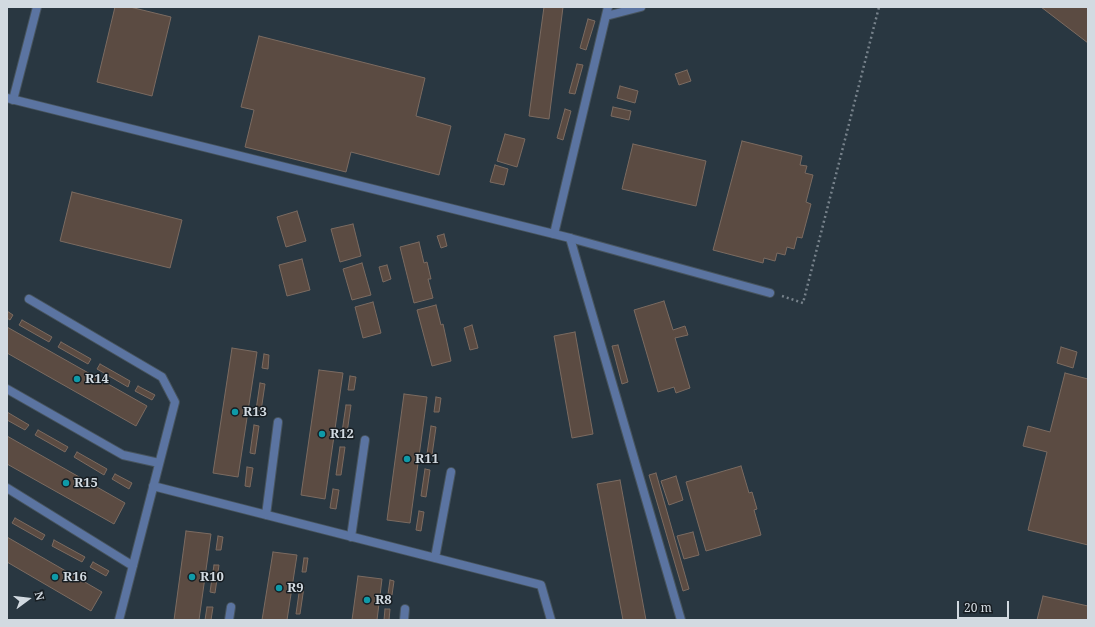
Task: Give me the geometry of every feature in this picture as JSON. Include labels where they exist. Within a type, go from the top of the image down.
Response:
[{"type":"street","points":[[37,7],[10,99],[570,238],[770,293]]},
{"type":"street","points":[[554,234],[608,7]]},
{"type":"street","points":[[606,16],[641,7]]},
{"type":"street","points":[[570,238],[681,620]]},
{"type":"street","points":[[29,299],[162,377],[175,402],[119,620]]},
{"type":"street","points":[[7,389],[123,455],[159,463]]},
{"type":"street","points":[[266,515],[278,422]]},
{"type":"street","points":[[351,537],[365,440]]},
{"type":"street","points":[[435,558],[451,472]]},
{"type":"street","points":[[153,486],[542,585],[551,620]]},
{"type":"street","points":[[7,488],[133,566]]},
{"type":"street","points":[[229,620],[231,607]]},
{"type":"street","points":[[404,620],[405,609]]},
{"type":"path","points":[[770,293],[803,302],[879,7]]},
{"type":"building","points":[[115,7],[130,7],[171,17],[152,96],[97,82]]},
{"type":"building","points":[[544,7],[563,7],[549,119],[529,116]]},
{"type":"building","points":[[1041,7],[1088,7],[1088,43]]},
{"type":"building","points":[[588,19],[595,21],[586,50],[580,48]]},
{"type":"building","points":[[259,36],[425,78],[416,116],[451,126],[439,175],[351,152],[346,172],[245,147],[254,110],[241,107]]},
{"type":"building","points":[[577,64],[583,65],[575,94],[569,93]]},
{"type":"building","points":[[687,70],[691,81],[679,85],[675,74]]},
{"type":"building","points":[[620,86],[638,91],[635,103],[617,98]]},
{"type":"building","points":[[613,107],[631,111],[629,120],[611,116]]},
{"type":"building","points":[[565,109],[571,111],[563,140],[557,138]]},
{"type":"building","points":[[505,134],[525,139],[517,167],[497,161]]},
{"type":"building","points":[[742,141],[802,156],[800,165],[807,166],[805,173],[813,175],[806,202],[811,204],[802,238],[797,237],[794,249],[787,247],[785,255],[777,253],[775,261],[764,258],[763,263],[713,250]]},
{"type":"building","points":[[633,144],[706,161],[696,206],[622,189]]},
{"type":"building","points":[[495,165],[508,169],[504,185],[490,182]]},
{"type":"building","points":[[72,192],[182,220],[170,268],[60,241]]},
{"type":"building","points":[[297,211],[306,241],[286,247],[277,217]]},
{"type":"building","points":[[353,224],[361,256],[340,262],[331,229]]},
{"type":"building","points":[[444,234],[447,246],[441,248],[437,236]]},
{"type":"building","points":[[419,242],[424,263],[427,262],[431,279],[428,279],[433,298],[414,303],[400,247]]},
{"type":"building","points":[[302,259],[310,290],[287,296],[279,265]]},
{"type":"building","points":[[362,263],[371,295],[352,300],[343,269]]},
{"type":"building","points":[[387,265],[391,279],[383,282],[379,267]]},
{"type":"building","points":[[664,301],[673,330],[685,326],[688,335],[675,338],[690,388],[676,393],[674,387],[658,392],[634,310]]},
{"type":"building","points":[[373,302],[381,333],[363,338],[355,307]]},
{"type":"building","points":[[436,305],[441,325],[443,324],[451,361],[432,366],[417,310]]},
{"type":"building","points":[[7,311],[13,315],[10,320],[7,318]]},
{"type":"building","points":[[22,320],[52,337],[49,342],[19,325]]},
{"type":"building","points":[[472,325],[478,348],[470,350],[464,328]]},
{"type":"building","name":"R14","points":[[7,327],[147,406],[136,426],[7,353]]},
{"type":"building","points":[[575,332],[593,434],[572,438],[554,336]]},
{"type":"building","points":[[61,342],[91,359],[88,364],[58,347]]},
{"type":"building","points":[[618,345],[628,382],[622,384],[612,346]]},
{"type":"building","points":[[1061,347],[1077,352],[1073,368],[1057,363]]},
{"type":"building","name":"R13","points":[[232,348],[257,352],[238,477],[213,473]]},
{"type":"building","points":[[264,354],[269,355],[268,369],[262,368]]},
{"type":"building","points":[[100,364],[130,381],[128,387],[97,369]]},
{"type":"building","name":"R12","points":[[319,370],[343,373],[325,499],[301,495]]},
{"type":"building","points":[[1065,373],[1088,379],[1088,545],[1028,530],[1047,452],[1023,446],[1028,426],[1050,432]]},
{"type":"building","points":[[350,376],[356,377],[354,390],[348,390]]},
{"type":"building","points":[[260,383],[265,384],[261,411],[256,410]]},
{"type":"building","points":[[138,386],[155,395],[152,400],[135,391]]},
{"type":"building","name":"R11","points":[[404,394],[427,397],[410,523],[387,520]]},
{"type":"building","points":[[436,397],[441,398],[439,412],[434,412]]},
{"type":"building","points":[[346,405],[351,405],[347,433],[342,432]]},
{"type":"building","points":[[7,412],[29,425],[25,430],[7,420]]},
{"type":"building","points":[[254,425],[259,426],[255,454],[250,453]]},
{"type":"building","points":[[431,426],[436,427],[432,455],[427,454]]},
{"type":"building","points":[[38,430],[68,447],[65,452],[35,435]]},
{"type":"building","name":"R15","points":[[7,436],[125,503],[114,524],[7,464]]},
{"type":"building","points":[[340,447],[345,447],[341,475],[336,475]]},
{"type":"building","points":[[77,452],[107,469],[104,475],[74,457]]},
{"type":"building","points":[[741,466],[749,493],[752,492],[757,509],[754,510],[761,535],[706,551],[686,482]]},
{"type":"building","points":[[247,467],[253,468],[250,487],[245,486]]},
{"type":"building","points":[[425,469],[430,470],[426,497],[421,496]]},
{"type":"building","points":[[656,473],[689,589],[683,591],[649,475]]},
{"type":"building","points":[[115,474],[132,483],[129,489],[112,479]]},
{"type":"building","points":[[676,476],[683,500],[669,505],[661,481]]},
{"type":"building","points":[[620,480],[646,620],[623,620],[597,484]]},
{"type":"building","points":[[333,489],[339,490],[336,509],[330,508]]},
{"type":"building","points":[[419,511],[424,512],[421,531],[416,530]]},
{"type":"building","points":[[15,518],[45,535],[42,540],[12,523]]},
{"type":"building","name":"R10","points":[[186,531],[211,534],[199,620],[174,620]]},
{"type":"building","points":[[693,532],[699,555],[684,559],[677,536]]},
{"type":"building","points":[[218,536],[223,537],[221,550],[216,550]]},
{"type":"building","name":"R16","points":[[7,537],[102,592],[91,611],[7,562]]},
{"type":"building","points":[[54,540],[85,557],[82,562],[52,546]]},
{"type":"building","name":"R9","points":[[273,552],[297,555],[287,620],[262,620]]},
{"type":"building","points":[[304,558],[308,558],[306,572],[302,572]]},
{"type":"building","points":[[93,562],[109,571],[106,576],[90,567]]},
{"type":"building","points":[[214,565],[219,565],[215,593],[210,592]]},
{"type":"building","name":"R8","points":[[358,576],[382,579],[377,620],[352,620]]},
{"type":"building","points":[[390,580],[394,581],[392,595],[388,594]]},
{"type":"building","points":[[300,586],[304,587],[300,614],[296,614]]},
{"type":"building","points":[[1043,596],[1088,606],[1088,620],[1037,620]]},
{"type":"building","points":[[207,607],[213,607],[211,620],[205,620]]},
{"type":"building","points":[[385,609],[390,609],[389,620],[384,620]]},
{"type":"place","name":"R14","points":[[77,379]]},
{"type":"place","name":"R13","points":[[235,412]]},
{"type":"place","name":"R12","points":[[322,434]]},
{"type":"place","name":"R11","points":[[407,459]]},
{"type":"place","name":"R15","points":[[66,483]]},
{"type":"place","name":"R16","points":[[55,577]]},
{"type":"place","name":"R10","points":[[192,577]]},
{"type":"place","name":"R9","points":[[279,588]]},
{"type":"place","name":"R8","points":[[367,600]]}]
